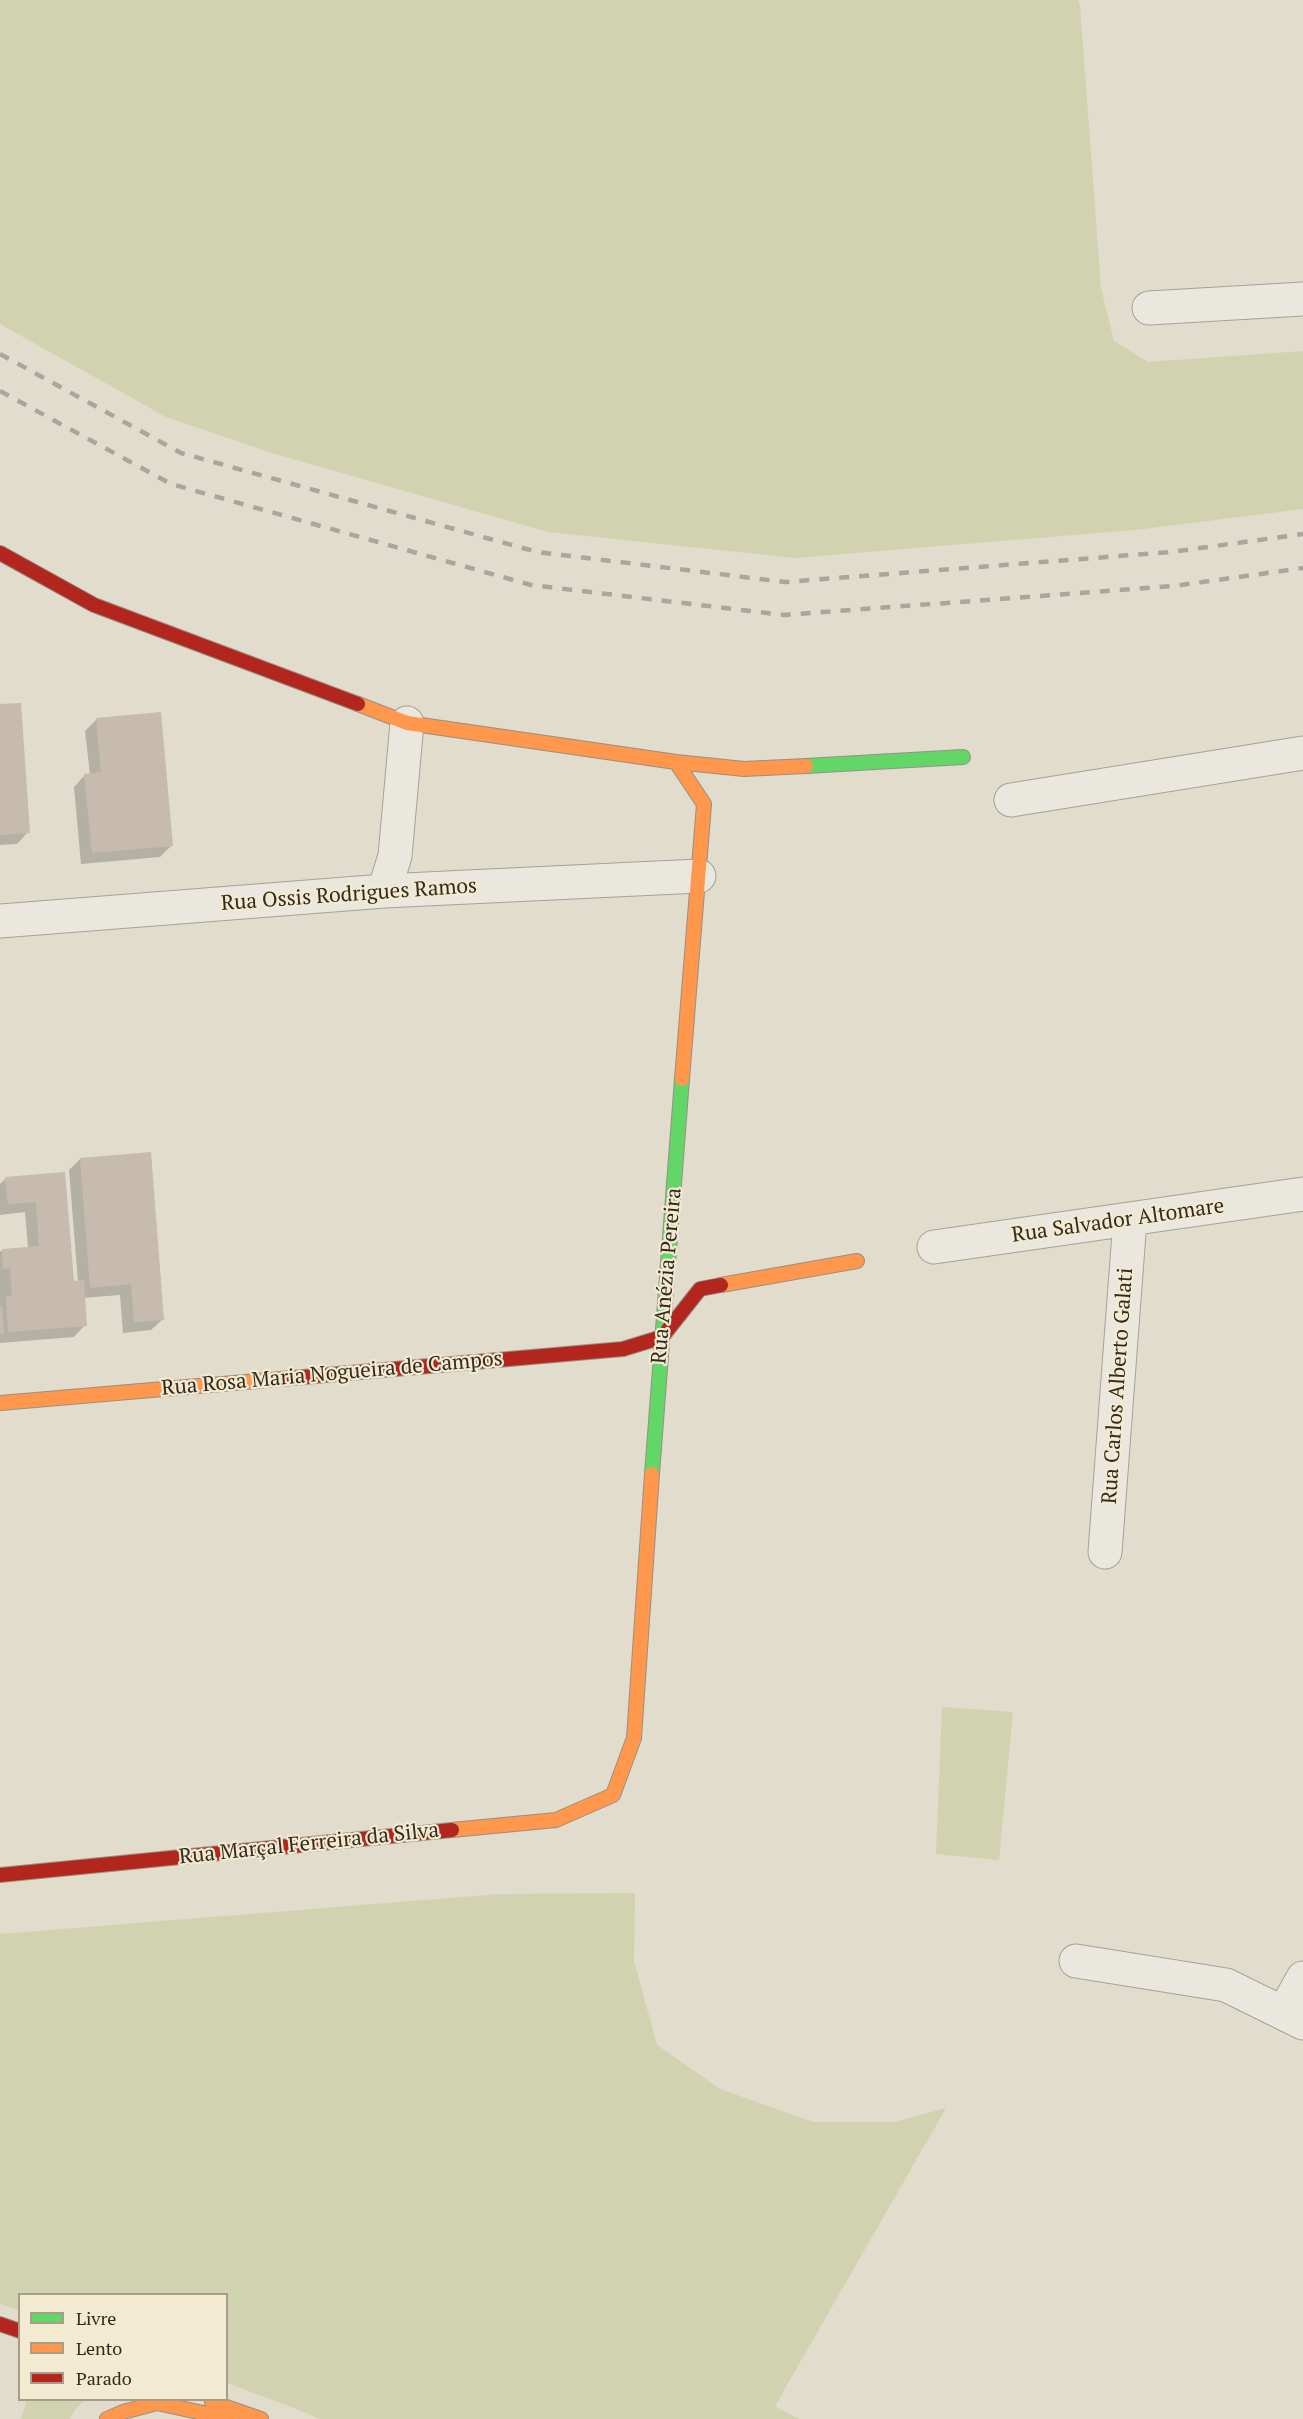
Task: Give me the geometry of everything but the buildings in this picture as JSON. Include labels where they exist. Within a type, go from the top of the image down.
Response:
[{"type":"street","points":[[1149,308],[1303,299]]},
{"type":"street","points":[[0,553],[93,605],[407,723],[676,762],[744,769],[963,757]]},
{"type":"street","points":[[384,891],[395,856],[407,723]]},
{"type":"street","points":[[1011,800],[1303,753]]},
{"type":"street","name":"Rua Anézia Pereira","points":[[613,1795],[634,1738],[662,1337],[704,804],[676,762]]},
{"type":"street","name":"Rua Ossis Rodrigues Ramos","points":[[0,921],[384,891],[699,876]]},
{"type":"street","name":"Rua Salvador Altomare","points":[[934,1247],[1303,1194]]},
{"type":"street","name":"Rua Carlos Alberto Galati","points":[[1106,1552],[1130,1220]]},
{"type":"street","points":[[662,1337],[700,1289],[857,1261]]},
{"type":"street","name":"Rua Rosa Maria Nogueira de Campos","points":[[0,1403],[623,1349],[662,1337]]},
{"type":"street","name":"Rua Marçal Ferreira da Silva","points":[[0,1875],[556,1820],[613,1795]]},
{"type":"street","points":[[1076,1960],[1226,1985],[1293,2017],[1303,1978]]},
{"type":"street","points":[[0,2324],[18,2330]]},
{"type":"street","points":[[209,2401],[261,2419]]},
{"type":"street","points":[[107,2419],[157,2403],[231,2419]]},
{"type":"green space","points":[[0,0],[1078,0],[1101,288],[1114,341],[1148,362],[1303,351],[1303,509],[1135,530],[795,558],[548,532],[272,453],[166,417],[0,324]]},
{"type":"green space","points":[[942,1707],[1013,1712],[999,1860],[936,1854]]},
{"type":"green space","points":[[635,1893],[634,1961],[657,2045],[720,2089],[813,2122],[894,2122],[946,2108],[775,2406],[799,2419],[319,2419],[228,2383],[228,2293],[18,2293],[18,2310],[0,2304],[0,1934],[499,1894]]},
{"type":"green space","points":[[27,2401],[84,2401],[76,2408],[70,2419],[21,2419]]},
{"type":"railway","points":[[0,354],[181,453],[537,552],[785,582],[1171,552],[1303,534]]},
{"type":"railway","points":[[0,391],[171,484],[531,585],[784,615],[1174,586],[1303,568]]},
{"type":"traffic: fast","points":[[806,766],[963,757]]},
{"type":"traffic: fast","points":[[652,1474],[682,1079]]},
{"type":"traffic: slow","points":[[358,704],[407,723],[676,762],[744,769],[806,766]]},
{"type":"traffic: slow","points":[[676,762],[704,804],[682,1079]]},
{"type":"traffic: slow","points":[[721,1285],[857,1261]]},
{"type":"traffic: slow","points":[[0,1403],[292,1378]]},
{"type":"traffic: slow","points":[[452,1830],[556,1820],[613,1795],[634,1738],[652,1474]]},
{"type":"traffic: slow","points":[[212,2402],[261,2419]]},
{"type":"traffic: slow","points":[[107,2419],[157,2403],[231,2419]]},
{"type":"traffic: jam","points":[[0,553],[94,605],[358,704]]},
{"type":"traffic: jam","points":[[292,1378],[623,1349],[662,1337],[700,1289],[721,1285]]},
{"type":"traffic: jam","points":[[0,1875],[452,1830]]},
{"type":"traffic: jam","points":[[0,2324],[18,2330]]}]
